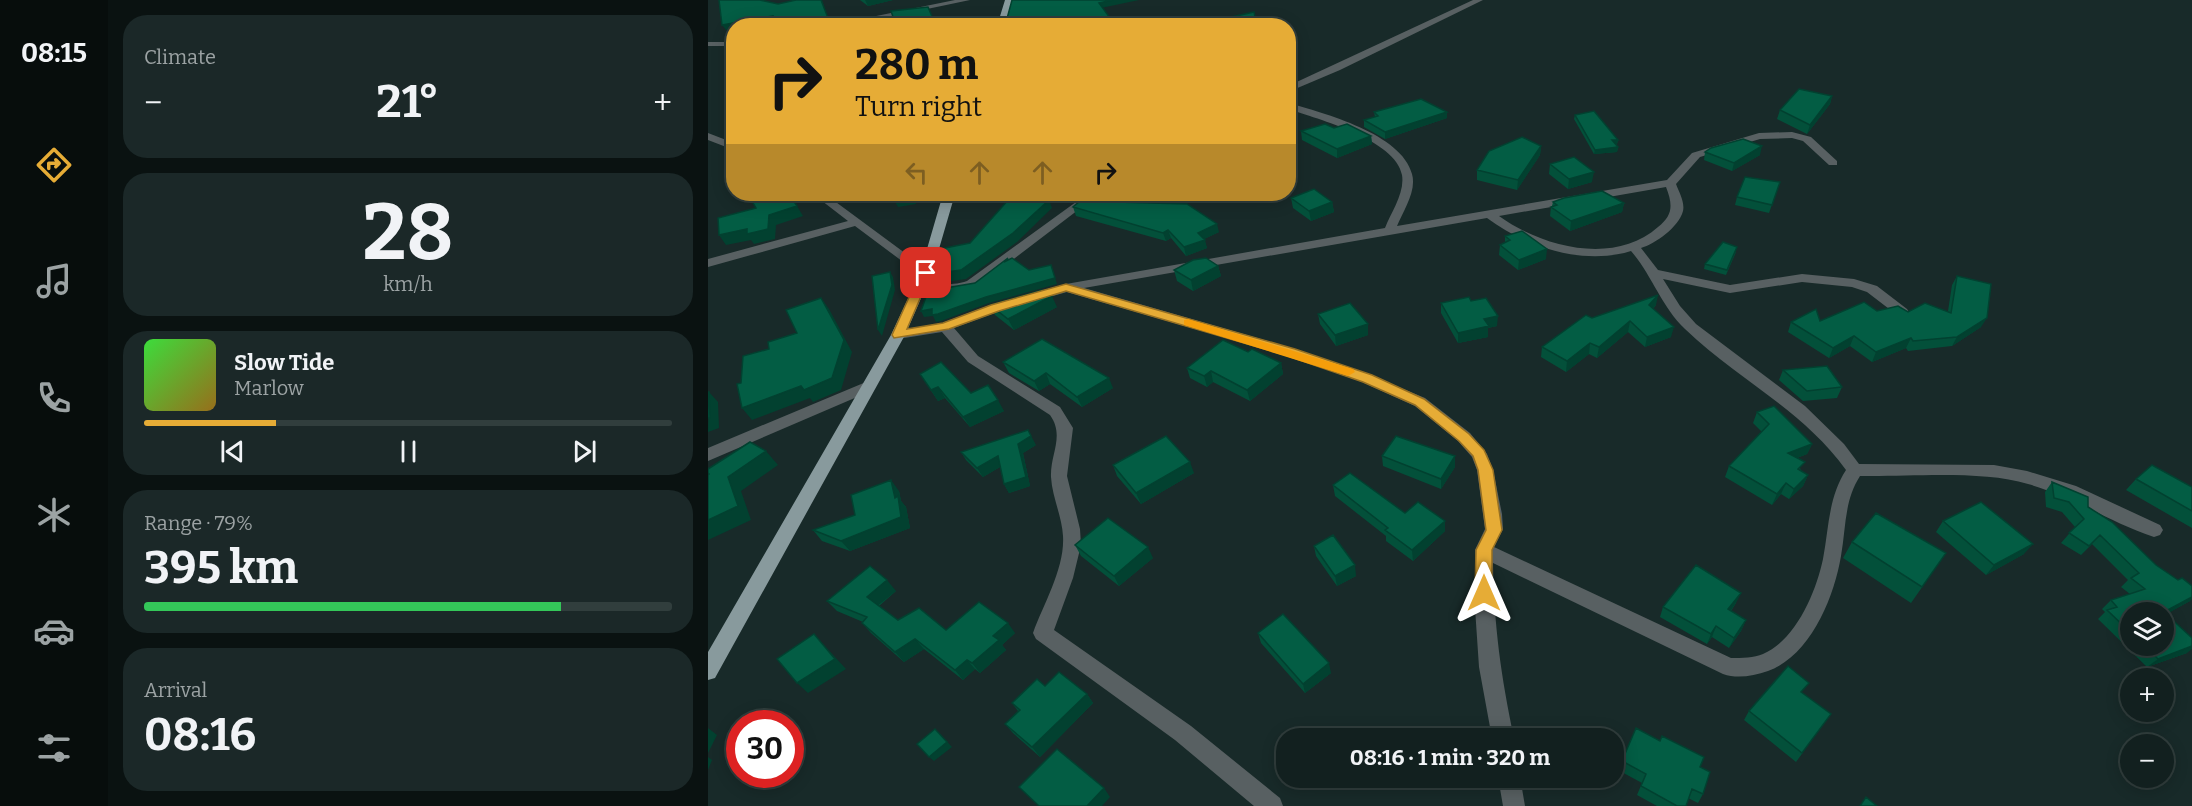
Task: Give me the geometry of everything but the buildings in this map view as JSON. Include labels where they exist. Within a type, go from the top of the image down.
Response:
[{"type":"main road","points":[[1003,18],[1009,0]]},
{"type":"main road","points":[[708,671],[866,387],[898,335],[926,273],[947,201]]},
{"type":"street","points":[[873,18],[966,0]]},
{"type":"street","points":[[1296,85],[1351,62],[1428,21],[1479,0]]},
{"type":"street","points":[[708,44],[726,44]]},
{"type":"street","points":[[1296,109],[1359,130],[1398,156],[1407,174],[1407,189],[1390,229]]},
{"type":"street","points":[[708,136],[726,144]]},
{"type":"street","points":[[898,335],[945,327],[995,308],[1066,288],[1390,229],[1670,183],[1676,179],[1688,160],[1696,155],[1759,136],[1801,137],[1833,163]]},
{"type":"street","points":[[1488,213],[1515,234],[1548,246],[1594,251],[1635,249],[1654,238],[1673,221],[1678,213],[1679,205],[1670,183]]},
{"type":"street","points":[[829,201],[926,273]]},
{"type":"street","points":[[918,291],[958,289],[972,284],[1084,201]]},
{"type":"street","points":[[708,263],[858,222]]},
{"type":"street","points":[[1635,249],[1664,293],[1690,326],[1830,435],[1855,470]]},
{"type":"street","points":[[1652,273],[1730,289],[1802,278],[1854,283],[1872,289],[1902,312]]},
{"type":"street","points":[[1066,288],[1290,352],[1367,379],[1420,402],[1446,422],[1479,454],[1485,470],[1494,530],[1484,550],[1484,608],[1489,667],[1501,728]]},
{"type":"street","points":[[945,327],[973,359],[1055,411],[1065,422],[1068,435],[1062,450],[1059,476],[1072,543],[1042,633],[1183,733],[1272,806]]},
{"type":"street","points":[[708,455],[866,387]]},
{"type":"street","points":[[1484,550],[1730,667],[1750,668],[1770,661],[1788,650],[1797,641],[1825,584],[1833,555],[1838,503],[1855,470]]},
{"type":"street","points":[[1855,470],[1994,471],[2027,477],[2070,491],[2154,530]]},
{"type":"street","points":[[1511,788],[1514,806]]},
{"type":"slow traffic","points":[[1188,323],[1290,352],[1348,372]]},
{"type":"route","points":[[926,273],[898,335],[945,327],[995,308],[1066,288],[1290,352],[1394,389],[1420,402],[1464,437],[1479,454],[1485,470],[1494,530],[1484,550],[1484,593]]}]
